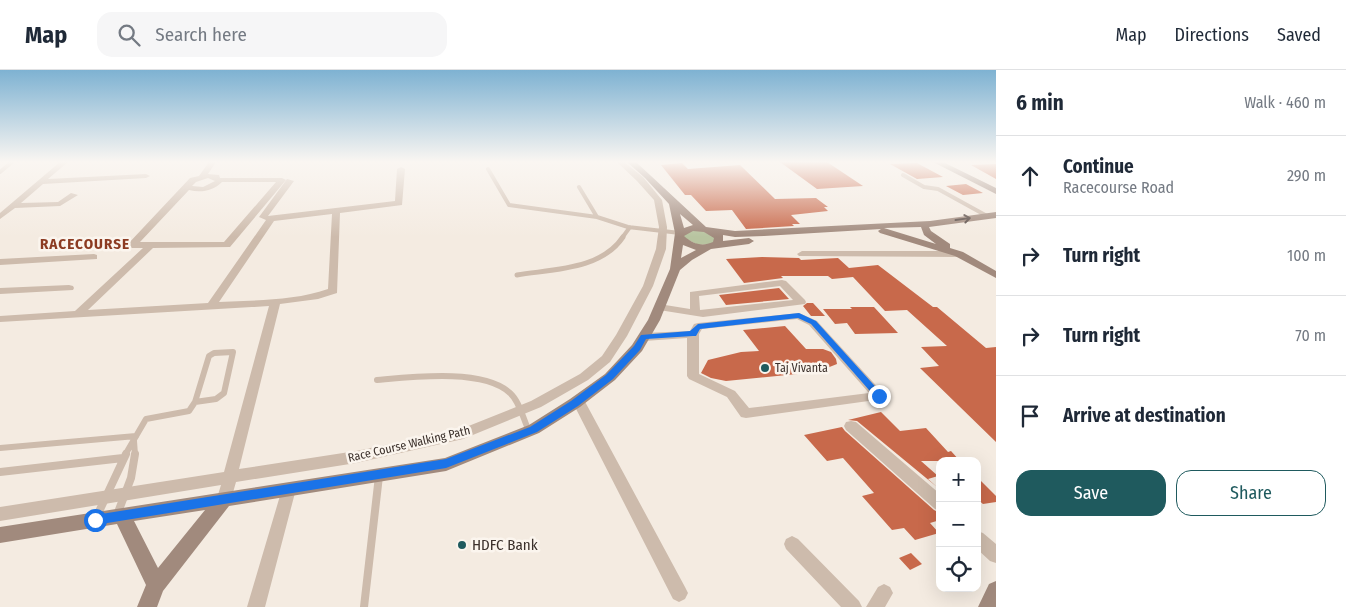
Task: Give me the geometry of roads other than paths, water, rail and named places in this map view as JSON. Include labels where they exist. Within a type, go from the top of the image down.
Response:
[{"type":"street","points":[[0,217],[35,187]]},
{"type":"street","points":[[188,187],[195,190],[210,187]]},
{"type":"street","points":[[188,187],[132,245],[227,245],[276,187]]},
{"type":"street","points":[[285,187],[263,217],[271,219],[399,203],[400,187]]},
{"type":"street","name":"Race Course Walking Path","points":[[0,514],[356,457],[463,434],[519,411],[584,377],[606,359],[648,286],[661,249],[662,231],[658,200],[647,187]]},
{"type":"street","points":[[658,187],[673,203],[705,229],[719,237],[718,243],[714,246],[700,251],[675,268]]},
{"type":"street","points":[[984,187],[996,195]]},
{"type":"street","points":[[0,206],[60,204],[74,195]]},
{"type":"street","points":[[673,203],[680,235],[684,242],[694,246],[714,246],[784,238],[894,230],[992,215]]},
{"type":"street","points":[[0,319],[275,302],[318,296],[333,291],[336,211]]},
{"type":"street","points":[[211,306],[271,219]]},
{"type":"street","points":[[0,535],[446,464],[529,431],[578,401],[610,377],[637,348],[659,307],[675,268],[680,235],[686,228],[746,234],[843,227],[927,226]]},
{"type":"street","points":[[927,226],[927,233],[996,275]]},
{"type":"street","points":[[894,230],[927,240],[959,254]]},
{"type":"street","points":[[883,231],[959,254]]},
{"type":"street","points":[[78,314],[151,245]]},
{"type":"street","points":[[802,254],[959,254]]},
{"type":"street","points":[[0,262],[94,257]]},
{"type":"street","points":[[659,307],[697,307],[703,314],[801,302],[782,283],[694,294],[697,307]]},
{"type":"street","points":[[0,291],[69,288]]},
{"type":"street","points":[[147,607],[156,585],[225,498],[275,302]]},
{"type":"street","points":[[799,316],[813,323],[879,396],[746,413],[732,394],[693,376],[693,334],[698,326],[799,316]]},
{"type":"street","points":[[644,337],[693,334]]},
{"type":"street","points":[[578,401],[679,592]]},
{"type":"street","points":[[851,426],[938,502]]},
{"type":"street","points":[[256,607],[289,488]]},
{"type":"street","points":[[120,516],[156,585]]},
{"type":"street","points":[[981,542],[996,555]]},
{"type":"street","points":[[792,544],[853,607]]},
{"type":"street","points":[[988,607],[996,591]]},
{"type":"lane","points":[[498,187],[509,205],[597,217],[630,227],[680,235]]},
{"type":"lane","points":[[580,187],[597,217]]},
{"type":"lane","points":[[922,187],[938,189],[992,215]]},
{"type":"lane","points":[[518,275],[592,262],[617,246],[630,227]]},
{"type":"lane","points":[[95,520],[123,458],[146,419],[189,411],[195,402],[210,356],[214,353],[233,352],[224,392],[216,399],[195,402]]},
{"type":"lane","points":[[377,380],[410,377],[454,377],[488,382],[504,387],[511,393],[529,431]]},
{"type":"lane","points":[[0,448],[135,439]]},
{"type":"lane","points":[[120,516],[137,450],[135,439]]},
{"type":"lane","points":[[0,472],[123,458]]},
{"type":"lane","points":[[364,607],[380,474]]},
{"type":"place","name":"Taj Vivanta","points":[[765,368]]},
{"type":"place","name":"HDFC Bank","points":[[462,545]]},
{"type":"district","name":"RACECOURSE","points":[[85,244]]}]
